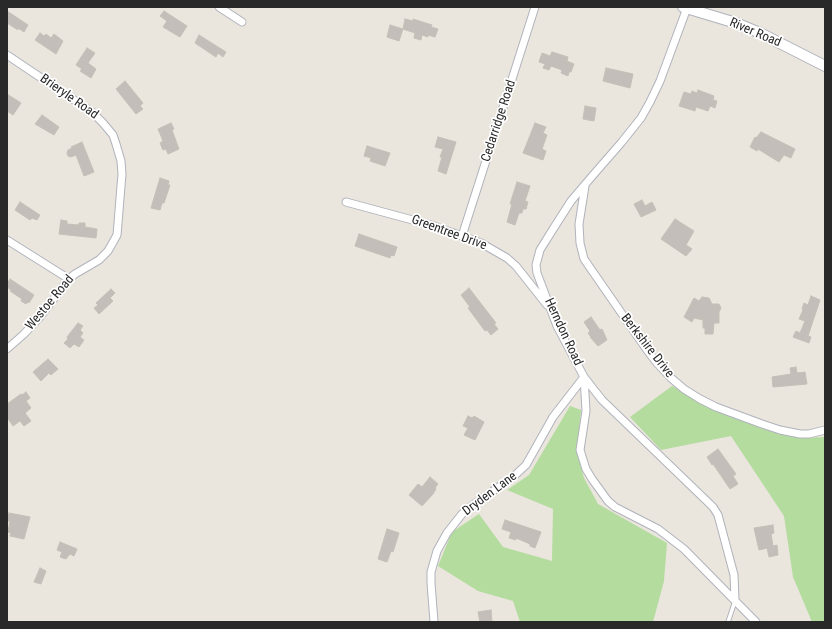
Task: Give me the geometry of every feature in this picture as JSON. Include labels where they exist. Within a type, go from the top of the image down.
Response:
[{"type":"main road","name":"River Road","points":[[685,7],[699,9],[760,33],[825,66]]},
{"type":"street","points":[[218,7],[242,22]]},
{"type":"street","name":"Cedarridge Road","points":[[462,236],[535,7]]},
{"type":"street","name":"Herndon Road","points":[[685,7],[660,81],[650,102],[641,118],[572,201],[555,226],[540,250],[537,259],[536,274],[557,326],[584,377],[586,411],[580,450],[586,469],[592,479],[608,501],[615,507],[658,529],[684,549],[756,622]]},
{"type":"street","name":"Brieryle Road","points":[[7,56],[92,112],[103,123],[113,136],[116,144],[121,161],[122,174]]},
{"type":"street","name":"Westoe Road","points":[[7,349],[39,318],[69,279],[104,256],[115,240],[119,222],[122,174]]},
{"type":"street","name":"Berkshire Drive","points":[[586,184],[579,224],[580,243],[584,259],[647,350],[671,378],[684,389],[700,399],[768,426],[793,434],[809,434],[825,430]]},
{"type":"street","name":"Greentree Drive","points":[[346,202],[431,225],[481,243],[507,258],[516,266],[551,310]]},
{"type":"street","points":[[7,240],[69,279]]},
{"type":"street","points":[[584,377],[602,400],[712,507],[718,515],[734,575],[735,600]]},
{"type":"street","name":"Dryden Lane","points":[[434,622],[431,572],[437,551],[447,533],[462,514],[473,504],[513,477],[526,464],[553,417],[584,377]]},
{"type":"lane","points":[[728,622],[735,600]]},
{"type":"green space","points":[[672,386],[760,428],[803,438],[825,437],[825,622],[812,622],[793,577],[784,516],[731,436],[661,450],[630,417]]},
{"type":"green space","points":[[570,406],[581,410],[577,453],[584,478],[598,504],[667,543],[664,581],[653,622],[520,622],[513,601],[478,591],[438,566],[452,532],[479,514],[503,547],[552,561],[553,509],[507,490],[529,475]]},
{"type":"building","points":[[7,11],[28,25],[24,32],[7,23]]},
{"type":"building","points":[[164,11],[187,26],[180,37],[163,27],[167,21],[160,16]]},
{"type":"building","points":[[405,19],[413,21],[413,19],[432,25],[431,27],[438,29],[435,37],[422,35],[421,40],[414,38],[415,33],[403,29]]},
{"type":"building","points":[[390,25],[403,29],[399,41],[387,37]]},
{"type":"building","points":[[40,33],[44,36],[46,34],[51,38],[54,34],[63,41],[56,54],[35,40]]},
{"type":"building","points":[[199,35],[226,52],[223,57],[218,53],[216,57],[195,43]]},
{"type":"building","points":[[87,48],[95,53],[88,63],[96,69],[91,78],[80,71],[82,69],[76,65]]},
{"type":"building","points":[[552,52],[568,57],[567,61],[574,64],[568,76],[561,73],[562,70],[551,66],[549,70],[543,68],[545,64],[539,62],[542,53],[550,56]]},
{"type":"building","points":[[606,68],[633,74],[630,88],[603,81]]},
{"type":"building","points":[[125,81],[143,103],[140,106],[143,109],[136,114],[116,89]]},
{"type":"building","points":[[698,90],[714,96],[713,100],[717,101],[715,108],[710,106],[708,111],[696,107],[695,111],[679,106],[684,92],[691,94],[692,91],[697,93]]},
{"type":"building","points":[[7,94],[21,103],[13,115],[7,111]]},
{"type":"building","points":[[585,106],[596,108],[594,121],[583,119]]},
{"type":"building","points":[[42,115],[59,127],[54,135],[35,124]]},
{"type":"building","points":[[171,123],[179,149],[168,154],[166,149],[163,150],[160,143],[163,141],[158,129]]},
{"type":"building","points":[[535,123],[546,127],[543,133],[547,135],[542,149],[546,151],[543,160],[523,153]]},
{"type":"building","points":[[761,132],[795,149],[791,158],[784,155],[779,162],[758,149],[757,151],[750,147],[755,137],[756,138]]},
{"type":"building","points":[[438,137],[456,142],[446,174],[438,171],[443,149],[435,147]]},
{"type":"building","points":[[82,142],[94,172],[84,176],[76,155],[71,157],[68,156],[67,153],[68,150],[72,148],[71,147]]},
{"type":"building","points":[[367,146],[390,153],[385,166],[370,161],[371,158],[364,156]]},
{"type":"building","points":[[160,178],[169,181],[168,185],[170,185],[160,210],[151,208]]},
{"type":"building","points":[[517,182],[530,186],[525,201],[528,202],[526,209],[523,209],[522,213],[519,213],[515,225],[507,222],[512,204],[510,204]]},
{"type":"building","points":[[642,200],[645,206],[652,202],[656,210],[641,217],[634,204]]},
{"type":"building","points":[[20,202],[40,215],[37,220],[32,218],[30,220],[15,210]]},
{"type":"building","points":[[675,219],[694,231],[686,245],[692,249],[686,256],[661,239]]},
{"type":"building","points":[[61,220],[67,221],[67,224],[79,225],[79,223],[85,223],[85,227],[97,229],[96,238],[59,234]]},
{"type":"building","points":[[359,234],[397,247],[394,256],[391,255],[390,258],[355,246]]},
{"type":"building","points":[[10,279],[34,295],[29,303],[28,302],[26,304],[21,301],[22,299],[10,291],[11,290],[7,287],[7,284]]},
{"type":"building","points":[[469,288],[496,323],[494,324],[498,329],[491,335],[487,330],[485,331],[468,308],[470,307],[461,295]]},
{"type":"building","points":[[111,289],[115,293],[110,298],[113,301],[99,314],[94,308],[98,305],[96,303]]},
{"type":"building","points":[[811,296],[820,300],[808,336],[811,337],[809,343],[793,337],[796,331],[800,333],[805,321],[799,319],[804,303],[808,305]]},
{"type":"building","points":[[702,297],[709,298],[712,304],[719,304],[721,308],[719,312],[719,323],[714,323],[713,334],[705,334],[703,320],[694,318],[692,322],[684,317],[694,298],[699,301]]},
{"type":"building","points":[[591,317],[600,330],[602,329],[607,340],[598,346],[590,337],[588,333],[590,331],[584,322]]},
{"type":"building","points":[[78,323],[83,326],[80,330],[83,333],[80,337],[84,340],[79,347],[74,344],[70,348],[64,343]]},
{"type":"building","points":[[48,359],[58,369],[51,375],[49,373],[41,381],[33,372]]},
{"type":"building","points":[[796,367],[797,373],[805,372],[807,384],[773,387],[772,377],[791,374],[790,368]]},
{"type":"building","points":[[26,392],[30,398],[26,401],[31,408],[25,413],[31,421],[24,426],[20,421],[13,426],[7,417],[7,404]]},
{"type":"building","points":[[468,416],[472,418],[474,416],[484,422],[475,440],[464,435],[468,428],[463,426]]},
{"type":"building","points":[[718,449],[736,474],[733,476],[738,484],[730,489],[707,457]]},
{"type":"building","points":[[430,477],[438,484],[433,494],[422,506],[409,495],[418,484],[422,487]]},
{"type":"building","points":[[9,513],[30,517],[24,539],[10,536],[11,533],[8,532],[10,521],[7,521]]},
{"type":"building","points":[[505,520],[541,532],[535,548],[530,546],[530,544],[516,538],[516,540],[509,538],[511,532],[502,529]]},
{"type":"building","points":[[773,525],[774,533],[771,534],[773,546],[777,545],[778,555],[769,557],[767,548],[759,550],[754,528]]},
{"type":"building","points":[[387,529],[399,533],[393,552],[391,551],[387,562],[378,559]]},
{"type":"building","points":[[60,542],[77,549],[74,556],[70,554],[66,559],[60,557],[62,552],[57,550]]},
{"type":"building","points":[[40,568],[46,571],[41,584],[34,582]]},
{"type":"building","points":[[491,610],[492,622],[480,622],[478,612]]}]
